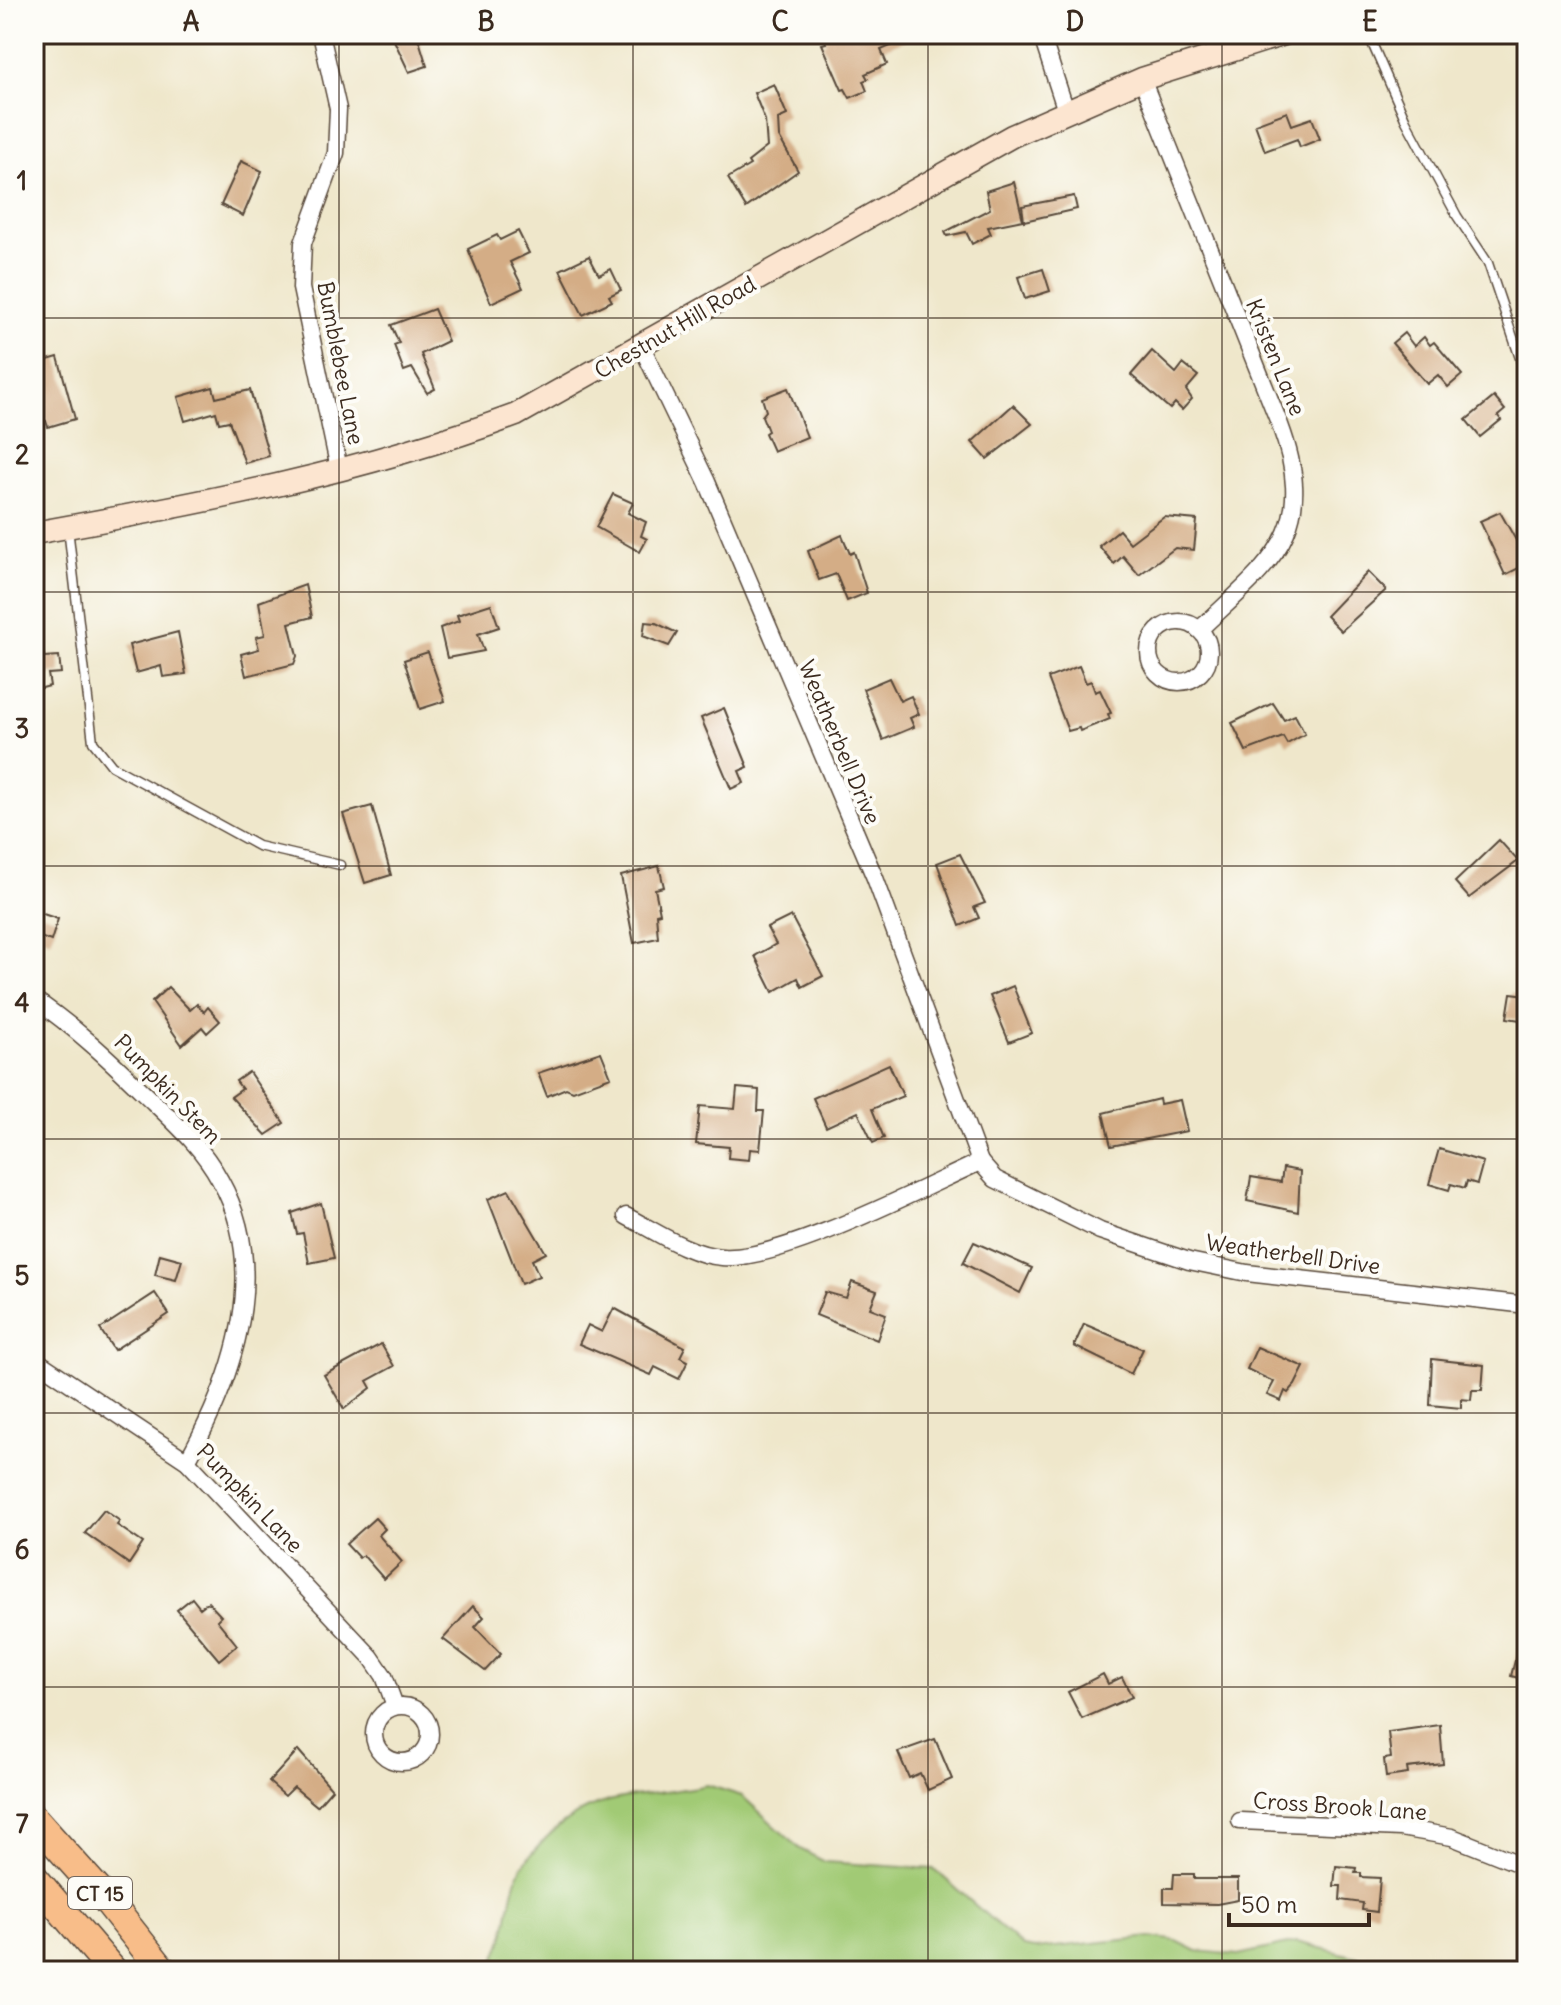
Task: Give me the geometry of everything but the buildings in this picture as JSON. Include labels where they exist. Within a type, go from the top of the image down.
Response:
[{"type":"highway","name":"CT 15","points":[[34,1819],[110,1904],[163,1971]]},
{"type":"highway","name":"CT 15","points":[[34,1878],[113,1971]]},
{"type":"main road","name":"Chestnut Hill Road","points":[[34,533],[183,507],[339,469],[450,440],[516,415],[642,347],[935,179],[1066,111],[1142,79],[1284,34]]},
{"type":"street","name":"Bumblebee Lane","points":[[321,34],[338,109],[336,153],[303,243],[301,288],[339,469]]},
{"type":"street","points":[[1041,34],[1066,111]]},
{"type":"street","name":"Kristen Lane","points":[[1142,79],[1285,439],[1295,479],[1294,508],[1277,552],[1199,630]]},
{"type":"street","name":"Weatherbell Drive","points":[[642,347],[707,482],[870,865],[980,1162],[995,1179],[1100,1231],[1189,1261],[1247,1273],[1527,1305]]},
{"type":"street","name":"Pumpkin Stem","points":[[34,999],[78,1029],[191,1138],[220,1179],[240,1222],[245,1258],[243,1307],[215,1410],[187,1461]]},
{"type":"street","points":[[626,1216],[695,1251],[720,1257],[746,1257],[819,1232],[980,1162]]},
{"type":"street","name":"Pumpkin Lane","points":[[34,1359],[187,1461],[371,1657],[384,1676],[395,1706]]},
{"type":"street","name":"Cross Brook Lane","points":[[1240,1821],[1401,1828],[1452,1837],[1527,1867]]},
{"type":"lane","points":[[1368,34],[1406,121],[1457,216],[1493,272],[1527,379]]},
{"type":"lane","points":[[68,527],[93,742],[112,766],[258,846],[340,865]]},
{"type":"green space","points":[[707,1785],[742,1796],[800,1849],[825,1862],[934,1869],[1023,1947],[1035,1949],[1151,1937],[1177,1941],[1197,1951],[1238,1955],[1297,1942],[1412,1971],[487,1971],[503,1938],[519,1872],[546,1838],[565,1822],[602,1803]]}]
